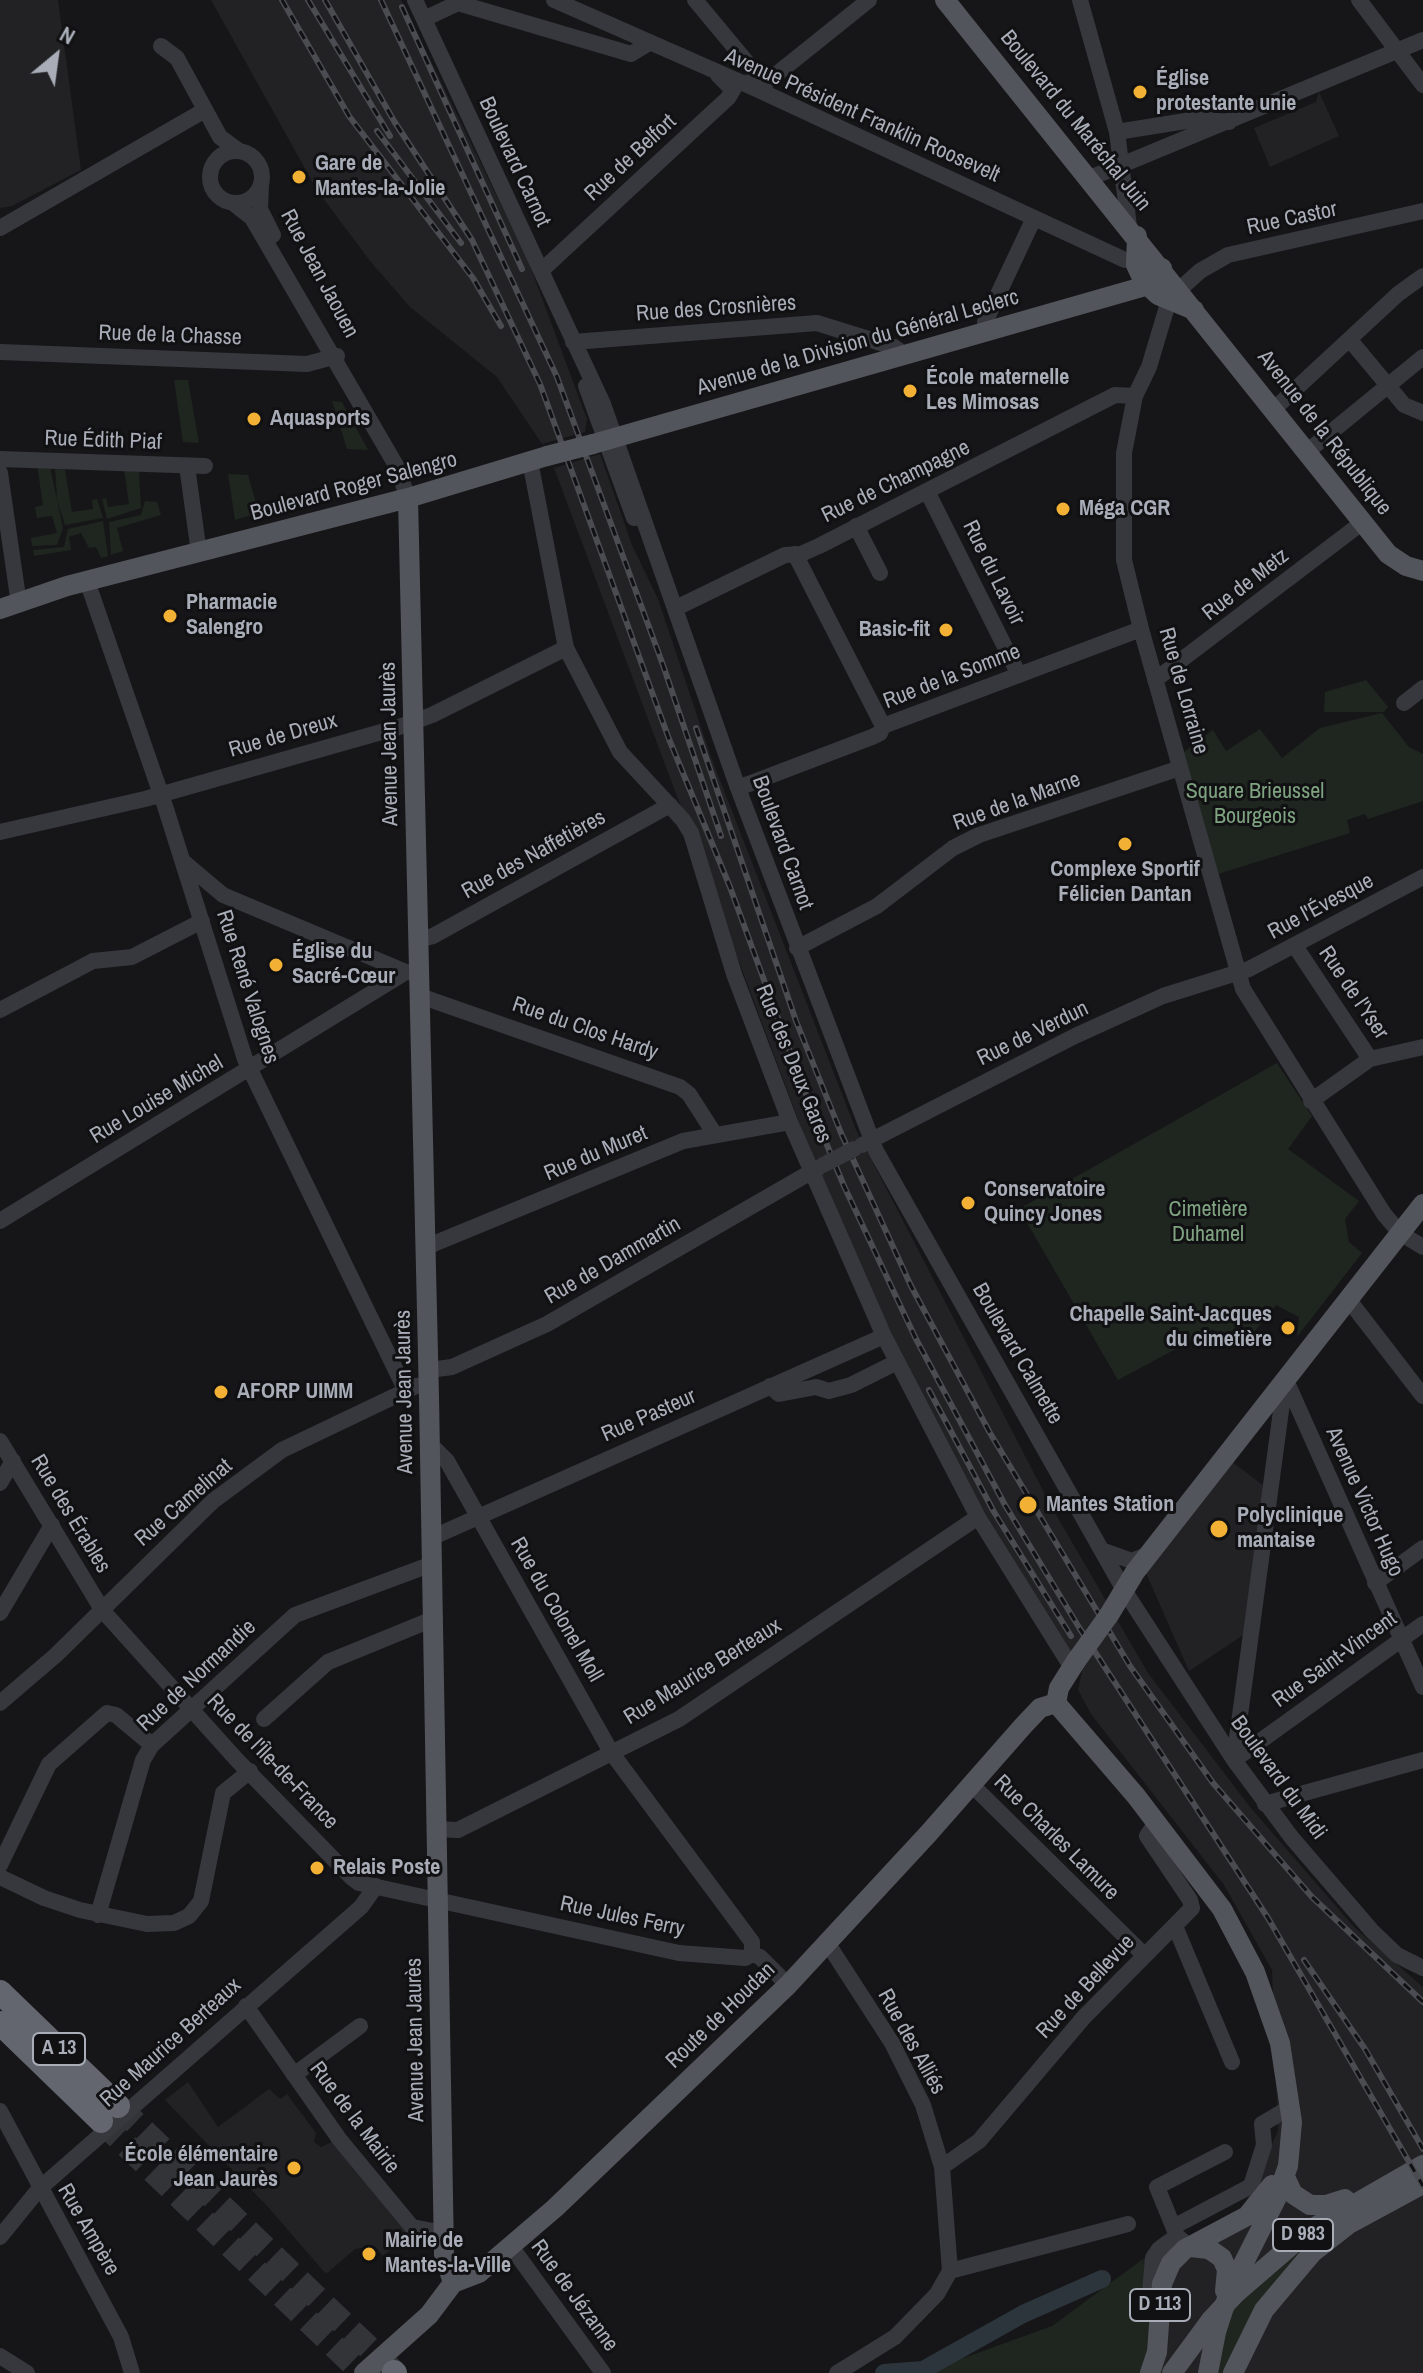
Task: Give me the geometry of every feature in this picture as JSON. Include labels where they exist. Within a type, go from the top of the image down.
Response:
[{"type":"highway","name":"A 13","points":[[0,1992],[110,2113],[0,2023]]},
{"type":"main road","name":"Boulevard du Maréchal Juin","points":[[945,0],[1133,231],[1155,284]]},
{"type":"main road","name":"Avenue de la République","points":[[1155,284],[1197,312],[1388,554],[1412,569],[1423,571]]},
{"type":"main road","name":"Avenue de la Division du Général Leclerc","points":[[538,459],[1155,284]]},
{"type":"main road","name":"Boulevard Roger Salengro","points":[[19,604],[408,498],[538,459]]},
{"type":"main road","name":"Avenue Jean Jaurès","points":[[408,498],[418,940],[412,972],[420,996],[444,2262],[453,2283]]},
{"type":"main road","points":[[1060,1708],[1059,1688],[1149,1554],[1423,1204]]},
{"type":"main road","name":"Route de Houdan","points":[[364,2373],[429,2315],[453,2283],[479,2273],[555,2208],[788,1985],[1034,1714],[1060,1708]]},
{"type":"main road","name":"D 113","points":[[1060,1708],[1081,1729],[1207,1887],[1245,1950],[1270,2010],[1286,2083],[1291,2150],[1285,2177],[1213,2327]]},
{"type":"main road","name":"D 113","points":[[1181,2237],[1237,2224],[1270,2189],[1280,2166],[1288,2112]]},
{"type":"main road","name":"D 983","points":[[1172,2373],[1213,2327],[1235,2294],[1285,2247],[1423,2165]]},
{"type":"main road","points":[[1285,2177],[1297,2198],[1314,2206],[1380,2188]]},
{"type":"main road","name":"D 983","points":[[1233,2373],[1264,2310],[1312,2253],[1349,2224],[1423,2184]]},
{"type":"main road","name":"D 113","points":[[1150,2373],[1157,2352],[1165,2276],[1178,2255],[1181,2237]]},
{"type":"main road","name":"D 113","points":[[1181,2237],[1214,2251],[1226,2267],[1213,2327],[1208,2373]]},
{"type":"street","name":"Boulevard Carnot","points":[[415,0],[603,404],[604,441],[659,559],[738,788],[871,1140]]},
{"type":"street","name":"Avenue Président Franklin Roosevelt","points":[[554,0],[718,74],[756,84],[1125,260],[1155,284]]},
{"type":"street","points":[[695,0],[750,66],[756,84],[768,81],[869,0]]},
{"type":"street","points":[[1359,0],[1423,85]]},
{"type":"street","points":[[424,19],[458,3],[631,54],[649,43]]},
{"type":"street","points":[[1077,4],[1117,132],[1133,231]]},
{"type":"street","points":[[1090,178],[1122,168],[1423,40]]},
{"type":"street","name":"Rue de Belfort","points":[[541,271],[728,98],[733,90],[731,85],[718,74]]},
{"type":"street","points":[[200,113],[220,137],[254,159],[262,174],[261,184],[252,197],[233,203],[213,189],[210,142],[200,113]]},
{"type":"street","points":[[0,228],[200,113]]},
{"type":"street","points":[[1117,132],[1198,119],[1231,122]]},
{"type":"street","points":[[213,164],[224,154],[239,151]]},
{"type":"street","name":"Rue Jean Jaouen","points":[[261,184],[263,215],[335,357],[397,467],[408,498]]},
{"type":"street","name":"Rue Jean Jaouen","points":[[233,203],[252,218],[335,357]]},
{"type":"street","name":"Rue Castor","points":[[1155,284],[1200,271],[1228,255],[1423,211]]},
{"type":"street","points":[[987,331],[985,322],[1034,218]]},
{"type":"street","points":[[1274,409],[1398,294],[1423,276]]},
{"type":"street","name":"Rue de Lorraine","points":[[1155,284],[1149,367],[1135,396],[1124,453],[1124,560],[1141,629],[1243,989],[1311,1101],[1400,1233]]},
{"type":"street","name":"Rue des Crosnières","points":[[573,342],[817,323],[894,347],[905,355]]},
{"type":"street","points":[[1350,340],[1401,410],[1423,413]]},
{"type":"street","name":"Rue de la Chasse","points":[[0,352],[307,364],[335,357]]},
{"type":"street","points":[[1308,451],[1423,357]]},
{"type":"street","name":"Rue de Champagne","points":[[676,608],[785,555],[795,554],[856,526],[1115,395],[1135,396]]},
{"type":"street","name":"Rue Édith Piaf","points":[[0,459],[205,466]]},
{"type":"street","name":"Rue des Deux Gares","points":[[538,459],[566,648],[620,752],[670,805],[691,833],[734,974],[790,1122],[817,1168],[884,1336],[978,1517],[1074,1664]]},
{"type":"street","points":[[187,466],[199,553]]},
{"type":"street","points":[[0,473],[19,604]]},
{"type":"street","name":"Rue du Lavoir","points":[[927,491],[1019,675]]},
{"type":"street","name":"Rue de Metz","points":[[1155,680],[1363,522]]},
{"type":"street","points":[[856,526],[880,573]]},
{"type":"street","points":[[795,554],[883,726]]},
{"type":"street","name":"Rue René Valognes","points":[[88,586],[161,794],[250,1069],[406,1391]]},
{"type":"street","name":"Rue de la Somme","points":[[738,788],[863,741],[880,733],[883,726],[1141,629]]},
{"type":"street","name":"Rue de Dreux","points":[[0,832],[161,794],[413,722],[566,648]]},
{"type":"street","name":"Rue de la Marne","points":[[797,948],[877,906],[953,848],[979,835],[1180,768]]},
{"type":"street","name":"Rue des Naffetières","points":[[418,940],[433,936],[670,805]]},
{"type":"street","points":[[183,862],[223,895],[412,972]]},
{"type":"street","name":"Rue l'Évesque","points":[[1238,972],[1295,946],[1423,877]]},
{"type":"street","points":[[196,903],[204,897],[223,895]]},
{"type":"street","points":[[0,1010],[93,961],[132,957],[202,921]]},
{"type":"street","name":"Rue de l'Yser","points":[[1295,946],[1370,1059],[1423,1047]]},
{"type":"street","name":"Rue Louise Michel","points":[[0,1221],[412,972]]},
{"type":"street","name":"Rue de Verdun","points":[[854,1149],[1100,1024],[1163,996],[1238,972]]},
{"type":"street","name":"Rue du Clos Hardy","points":[[420,996],[669,1082],[689,1094],[714,1133]]},
{"type":"street","points":[[1311,1101],[1370,1059]]},
{"type":"street","name":"Rue du Muret","points":[[426,1247],[683,1141],[714,1133],[790,1122]]},
{"type":"street","name":"Boulevard Calmette","points":[[871,1140],[1124,1590]]},
{"type":"street","name":"Rue de Dammartin","points":[[429,1377],[547,1324],[854,1149]]},
{"type":"street","points":[[1400,1233],[1423,1247]]},
{"type":"street","points":[[1348,1299],[1423,1396]]},
{"type":"street","name":"Rue Pasteur","points":[[431,1538],[884,1336]]},
{"type":"street","points":[[770,1386],[779,1394],[816,1387],[829,1391],[851,1385],[897,1362]]},
{"type":"street","name":"Rue Camelinat","points":[[0,1703],[103,1611],[213,1501],[282,1450],[429,1377]]},
{"type":"street","points":[[1234,1760],[1285,1378]]},
{"type":"street","name":"Avenue Victor Hugo","points":[[1285,1378],[1423,1687]]},
{"type":"street","points":[[1279,1416],[1290,1410],[1300,1411]]},
{"type":"street","name":"Rue des Érables","points":[[0,1441],[103,1611]]},
{"type":"street","name":"Rue du Colonel Moll","points":[[430,1444],[447,1461],[611,1752],[752,1942],[752,1954]]},
{"type":"street","points":[[0,1483],[13,1461]]},
{"type":"street","name":"Rue Maurice Berteaux","points":[[436,1829],[458,1830],[679,1719],[978,1517]]},
{"type":"street","points":[[0,1613],[52,1525]]},
{"type":"street","points":[[1375,1583],[1423,1548]]},
{"type":"street","points":[[1104,1551],[1132,1561],[1149,1554]]},
{"type":"street","name":"Rue de Normandie","points":[[98,1915],[143,1760],[152,1745],[295,1615],[432,1564]]},
{"type":"street","name":"Boulevard du Midi","points":[[1124,1590],[1265,1804],[1372,1931],[1397,1955],[1423,1968]]},
{"type":"street","name":"Rue de l'Île-de-France","points":[[103,1611],[192,1710],[351,1877],[437,1900]]},
{"type":"street","points":[[264,1719],[328,1662],[433,1619]]},
{"type":"street","name":"Rue Saint-Vincent","points":[[1234,1760],[1423,1624]]},
{"type":"street","points":[[0,1865],[49,1764],[107,1713],[116,1715],[152,1745]]},
{"type":"street","points":[[1265,1804],[1423,1760]]},
{"type":"street","points":[[0,1877],[44,1898],[98,1915],[165,1925],[196,1910],[205,1891],[217,1811],[223,1793],[250,1771]]},
{"type":"street","name":"Rue Charles Lamure","points":[[972,1785],[1144,1955]]},
{"type":"street","name":"Rue de Bellevue","points":[[942,2167],[979,2141],[1084,2017],[1192,1908],[1190,1900],[1147,1836],[1152,1819]]},
{"type":"street","name":"Rue Maurice Berteaux","points":[[0,2237],[39,2189],[361,1907],[376,1886]]},
{"type":"street","name":"Rue Jules Ferry","points":[[437,1900],[679,1953],[745,1958],[752,1954]]},
{"type":"street","points":[[1175,1926],[1232,2062]]},
{"type":"street","name":"Rue des Alliés","points":[[828,1944],[892,2043],[923,2105],[942,2167],[950,2271]]},
{"type":"street","points":[[752,1954],[760,1957],[788,1985]]},
{"type":"street","name":"Rue de la Mairie","points":[[246,2006],[340,2140],[412,2227],[444,2233]]},
{"type":"street","points":[[294,2075],[360,2026]]},
{"type":"street","name":"Rue Ampère","points":[[0,2111],[39,2189],[121,2337],[132,2373]]},
{"type":"street","points":[[1181,2237],[1157,2187],[1225,2152]]},
{"type":"street","points":[[837,2373],[895,2337],[937,2294],[950,2271],[1128,2224]]},
{"type":"street","name":"Rue de Jézanne","points":[[510,2245],[603,2373]]},
{"type":"street","points":[[0,2356],[27,2373]]},
{"type":"shaded area","points":[[0,0],[58,0],[81,170],[12,206],[0,208]]},
{"type":"shaded area","points":[[211,0],[401,0],[527,258],[587,419],[585,432],[542,444],[497,377],[410,307],[370,261],[317,190]]},
{"type":"shaded area","points":[[1319,92],[1339,136],[1270,167],[1254,128],[1316,102]]},
{"type":"shaded area","points":[[600,454],[632,545],[658,599],[711,757],[856,1130],[1051,1506],[1148,1673],[1250,1807],[1354,1927],[1423,1987],[1423,2373],[1164,2373],[1143,2259],[1240,2215],[1278,2131],[1272,1970],[1224,1885],[1091,1714],[1078,1690],[1082,1672],[979,1502],[888,1326],[808,1146],[554,468]]},
{"type":"shaded area","name":"Polyclinique mantaise","points":[[1231,1461],[1264,1486],[1245,1634],[1189,1671],[1146,1573]]},
{"type":"shaded area","name":"École élémentaire Jean Jaurès","points":[[188,2082],[218,2127],[269,2089],[280,2099],[287,2094],[316,2133],[314,2142],[321,2147],[334,2141],[412,2231],[383,2256],[374,2246],[355,2249],[326,2274],[268,2207],[165,2100]]},
{"type":"green space","points":[[174,380],[188,380],[199,443],[183,442]]},
{"type":"green space","points":[[332,401],[342,402],[368,450],[347,449]]},
{"type":"green space","points":[[37,465],[50,467],[63,528],[57,545],[32,546],[31,538],[57,533],[52,516],[37,518],[35,507],[43,505]]},
{"type":"green space","points":[[55,467],[65,470],[72,512],[93,509],[92,500],[97,499],[103,518],[65,525],[57,500]]},
{"type":"green space","points":[[124,469],[139,471],[141,508],[107,519],[102,499],[106,498],[108,507],[129,504]]},
{"type":"green space","points":[[228,474],[248,475],[259,513],[235,520]]},
{"type":"green space","points":[[145,501],[157,502],[161,515],[117,528],[123,551],[111,555],[109,522],[141,515]]},
{"type":"green space","points":[[103,521],[108,556],[101,558],[96,547],[89,548],[81,533],[69,537],[71,550],[34,556],[33,550],[64,547],[68,529]]},
{"type":"green space","points":[[1366,680],[1388,707],[1384,712],[1324,712],[1325,692]]},
{"type":"green space","name":"Square Brieussel Bourgeois","points":[[1382,713],[1409,747],[1423,754],[1423,801],[1368,819],[1365,814],[1347,820],[1350,833],[1218,874],[1184,752],[1213,730],[1226,751],[1260,729],[1282,758],[1320,728]]},
{"type":"green space","name":"Cimetière Duhamel","points":[[1277,1063],[1312,1116],[1288,1149],[1359,1201],[1345,1219],[1349,1242],[1362,1253],[1297,1337],[1299,1317],[1276,1305],[1246,1342],[1238,1337],[1231,1346],[1213,1329],[1118,1380],[1019,1209]]},
{"type":"green space","points":[[1319,2231],[1226,2373],[1217,2373],[1223,2336],[1233,2307]]},
{"type":"green space","points":[[1143,2259],[1164,2373],[922,2373],[1052,2326]]},
{"type":"waterway","points":[[884,2373],[923,2370],[1023,2314],[1102,2279]]},
{"type":"tunnel","points":[[118,2106],[394,2372]]},
{"type":"tunnel","points":[[101,2121],[362,2373]]},
{"type":"railway","points":[[282,0],[349,116],[473,278],[501,326]]},
{"type":"railway","points":[[308,0],[390,136]]},
{"type":"railway","points":[[325,0],[394,121],[472,240],[540,384],[669,739],[730,887],[803,1087],[844,1186],[916,1339],[1005,1505],[1080,1629],[1268,1918],[1423,2186]]},
{"type":"railway","points":[[381,0],[557,377],[663,665],[721,836]]},
{"type":"railway","points":[[402,7],[522,269]]},
{"type":"railway","points":[[377,131],[461,243]]},
{"type":"railway","points":[[696,728],[796,1021],[841,1133],[911,1286],[990,1433],[1130,1666],[1213,1783],[1312,1897],[1423,2002]]},
{"type":"railway","points":[[929,1390],[994,1512],[1071,1636]]},
{"type":"railway","points":[[1304,1960],[1365,2049],[1423,2149]]},
{"type":"place","name":"Église protestante unie","points":[[1140,92]]},
{"type":"place","name":"Gare de Mantes-la-Jolie","points":[[299,177]]},
{"type":"place","name":"École maternelle Les Mimosas","points":[[910,391]]},
{"type":"place","name":"Aquasports","points":[[254,419]]},
{"type":"place","name":"Méga CGR","points":[[1063,509]]},
{"type":"place","name":"Pharmacie Salengro","points":[[170,616]]},
{"type":"place","name":"Basic-fit","points":[[946,630]]},
{"type":"place","name":"Complexe Sportif Félicien Dantan","points":[[1125,844]]},
{"type":"place","name":"Église du Sacré-Cœur","points":[[276,965]]},
{"type":"place","name":"Conservatoire Quincy Jones","points":[[968,1203]]},
{"type":"place","name":"Chapelle Saint-Jacques du cimetière","points":[[1288,1328]]},
{"type":"place","name":"AFORP UIMM","points":[[221,1392]]},
{"type":"place","name":"Mantes Station","points":[[1028,1505]]},
{"type":"place","name":"Polyclinique mantaise","points":[[1219,1529]]},
{"type":"place","name":"Relais Poste","points":[[317,1868]]},
{"type":"place","name":"École élémentaire Jean Jaurès","points":[[294,2168]]},
{"type":"place","name":"Mairie de Mantes-la-Ville","points":[[369,2254]]}]
